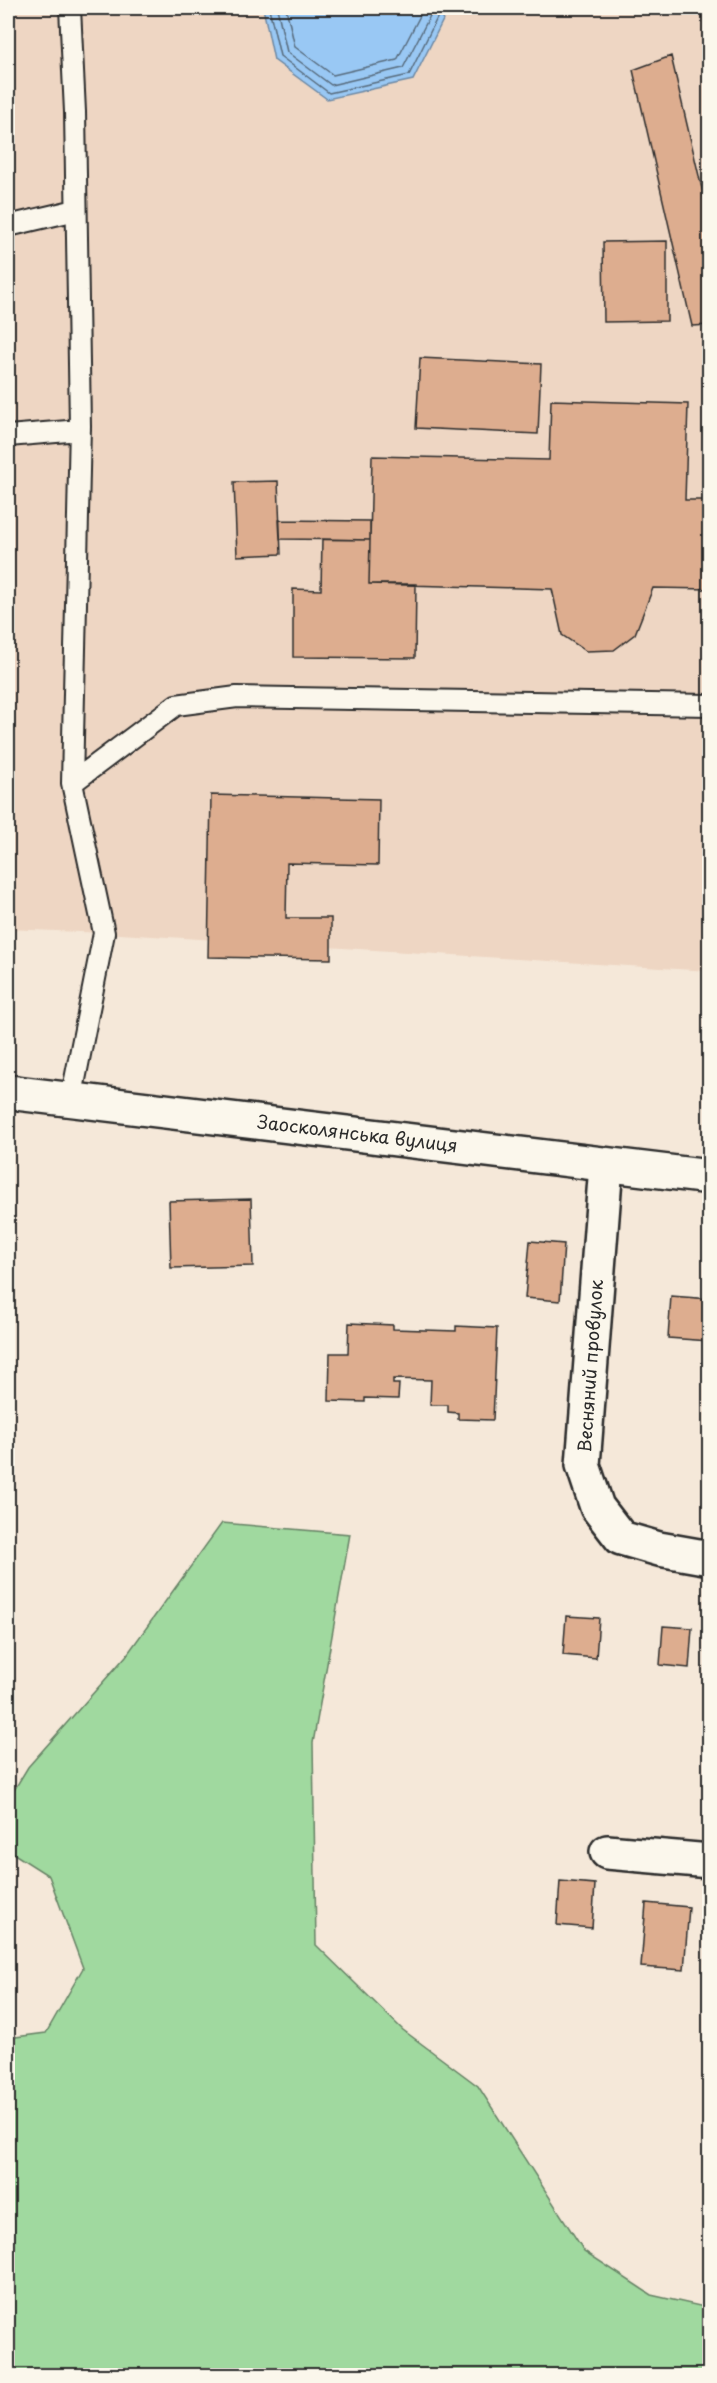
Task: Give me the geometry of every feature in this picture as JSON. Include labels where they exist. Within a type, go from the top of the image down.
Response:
[{"type":"street","name":"Заосколянська вулиця","points":[[8,1092],[710,1177]]},
{"type":"street","name":"Весняний провулок","points":[[606,1165],[584,1465],[597,1507],[621,1538],[659,1549],[710,1558]]},
{"type":"street","points":[[607,1852],[710,1861]]},
{"type":"lane","points":[[70,8],[80,430],[72,783],[104,933],[71,1100]]},
{"type":"lane","points":[[8,226],[76,210]]},
{"type":"lane","points":[[8,436],[80,430]]},
{"type":"lane","points":[[72,783],[176,705],[237,697],[710,705]]},
{"type":"shaded area","points":[[8,8],[709,8],[709,971],[8,929]]},
{"type":"green space","points":[[222,1523],[350,1534],[313,1743],[316,1945],[403,2030],[478,2086],[584,2251],[651,2295],[709,2308],[709,2375],[8,2375],[8,2038],[46,2033],[83,1968],[49,1876],[8,1850],[8,1800],[28,1767],[126,1656]]},
{"type":"water","points":[[263,8],[449,8],[413,80],[327,99],[274,60]]},
{"type":"building","points":[[671,56],[710,223],[710,325],[692,326],[633,70]]},
{"type":"building","points":[[667,241],[667,321],[604,322],[603,242]]},
{"type":"building","points":[[8,303],[11,304],[9,355],[8,355]]},
{"type":"building","points":[[420,358],[541,364],[538,434],[416,428]]},
{"type":"building","points":[[551,400],[688,404],[685,500],[710,500],[710,589],[653,588],[635,634],[614,650],[586,651],[562,635],[552,589],[369,584],[372,456],[549,460]]},
{"type":"building","points":[[278,481],[281,554],[237,556],[234,482]]},
{"type":"building","points":[[279,520],[370,521],[370,540],[280,539]]},
{"type":"building","points":[[322,539],[370,540],[369,584],[416,584],[415,658],[293,657],[293,589],[321,590]]},
{"type":"building","points":[[211,795],[379,799],[378,865],[287,863],[286,918],[331,918],[331,959],[208,957]]},
{"type":"building","points":[[251,1199],[253,1266],[171,1268],[169,1201]]},
{"type":"building","points":[[530,1241],[564,1244],[560,1301],[525,1298]]},
{"type":"building","points":[[671,1296],[710,1299],[709,1341],[668,1338]]},
{"type":"building","points":[[349,1323],[393,1325],[393,1329],[456,1331],[456,1326],[497,1328],[493,1420],[458,1419],[458,1413],[448,1412],[448,1405],[430,1405],[431,1380],[393,1379],[393,1384],[399,1384],[398,1399],[365,1398],[365,1402],[329,1401],[330,1353],[348,1353]]},
{"type":"building","points":[[566,1616],[599,1618],[596,1658],[563,1655]]},
{"type":"building","points":[[663,1626],[692,1628],[689,1668],[660,1665]]},
{"type":"building","points":[[560,1881],[595,1884],[592,1928],[557,1925]]},
{"type":"building","points":[[646,1903],[689,1907],[684,1970],[641,1967]]}]
